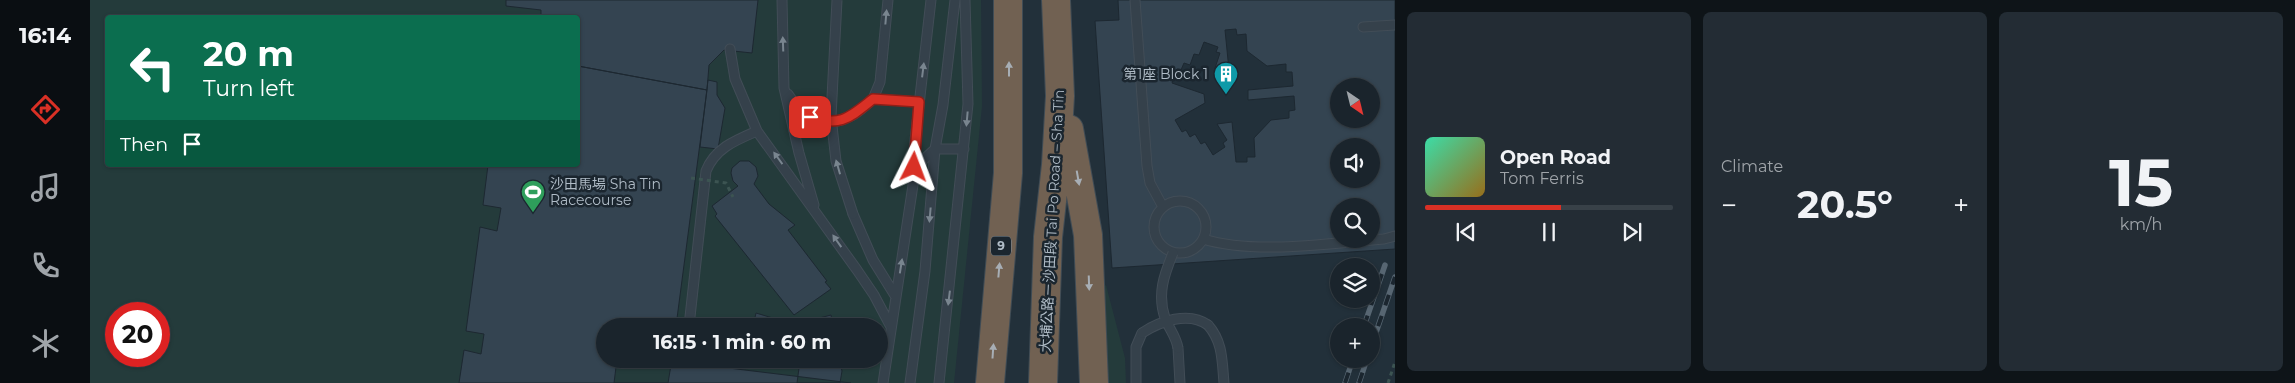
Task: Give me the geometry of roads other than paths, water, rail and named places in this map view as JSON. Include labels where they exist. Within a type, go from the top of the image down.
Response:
[{"type":"highway","name":"9","points":[[990,383],[1008,173],[1008,0]]},
{"type":"highway","name":"大埔公路－沙田段 Tai Po Road – Sha Tin","points":[[1043,383],[1048,247],[1060,96],[1056,0]]},
{"type":"highway","points":[[1060,96],[1071,135],[1088,235],[1094,383]]},
{"type":"lane","points":[[782,0],[784,88],[799,153],[816,212]]},
{"type":"lane","points":[[836,0],[831,117],[836,161],[853,214],[873,260],[896,297]]},
{"type":"lane","points":[[784,88],[794,104],[810,117],[828,123],[850,117],[873,99],[880,82],[888,0]]},
{"type":"lane","points":[[883,383],[913,185],[914,149],[931,0]]},
{"type":"lane","points":[[910,383],[925,271],[935,149],[943,105],[955,0]]},
{"type":"lane","points":[[940,383],[968,104],[965,0]]},
{"type":"lane","points":[[1135,0],[1147,166],[1150,183],[1163,207]]},
{"type":"lane","points":[[1363,27],[1395,26]]},
{"type":"lane","points":[[730,49],[735,79],[757,131],[874,296],[891,327]]},
{"type":"lane","points":[[873,99],[919,102]]},
{"type":"lane","points":[[691,318],[706,171],[710,160],[728,144],[757,131]]},
{"type":"lane","points":[[913,185],[923,160],[935,149],[964,149]]},
{"type":"lane","points":[[1181,201],[1191,204],[1200,210],[1205,219],[1206,229],[1203,240],[1190,251],[1182,253],[1173,252],[1160,244],[1156,237],[1155,220],[1163,207],[1170,203],[1181,201]]},
{"type":"lane","points":[[1203,240],[1220,245],[1251,248],[1384,239],[1395,236]]},
{"type":"lane","points":[[1173,252],[1164,277],[1161,298],[1165,318],[1177,342],[1180,383]]},
{"type":"lane","points":[[1136,383],[1136,347],[1142,333],[1155,324],[1167,321],[1196,319],[1208,325],[1218,338],[1222,353],[1224,383]]},
{"type":"railway","points":[[1367,318],[1385,265]]},
{"type":"railway","points":[[1380,321],[1395,277]]},
{"type":"railway","points":[[1345,383],[1350,368]]},
{"type":"railway","points":[[1359,383],[1364,368]]},
{"type":"place","name":"第1座 Block 1","points":[[1226,95]]},
{"type":"place","name":"沙田馬場 Sha Tin Racecourse","points":[[533,213]]}]
